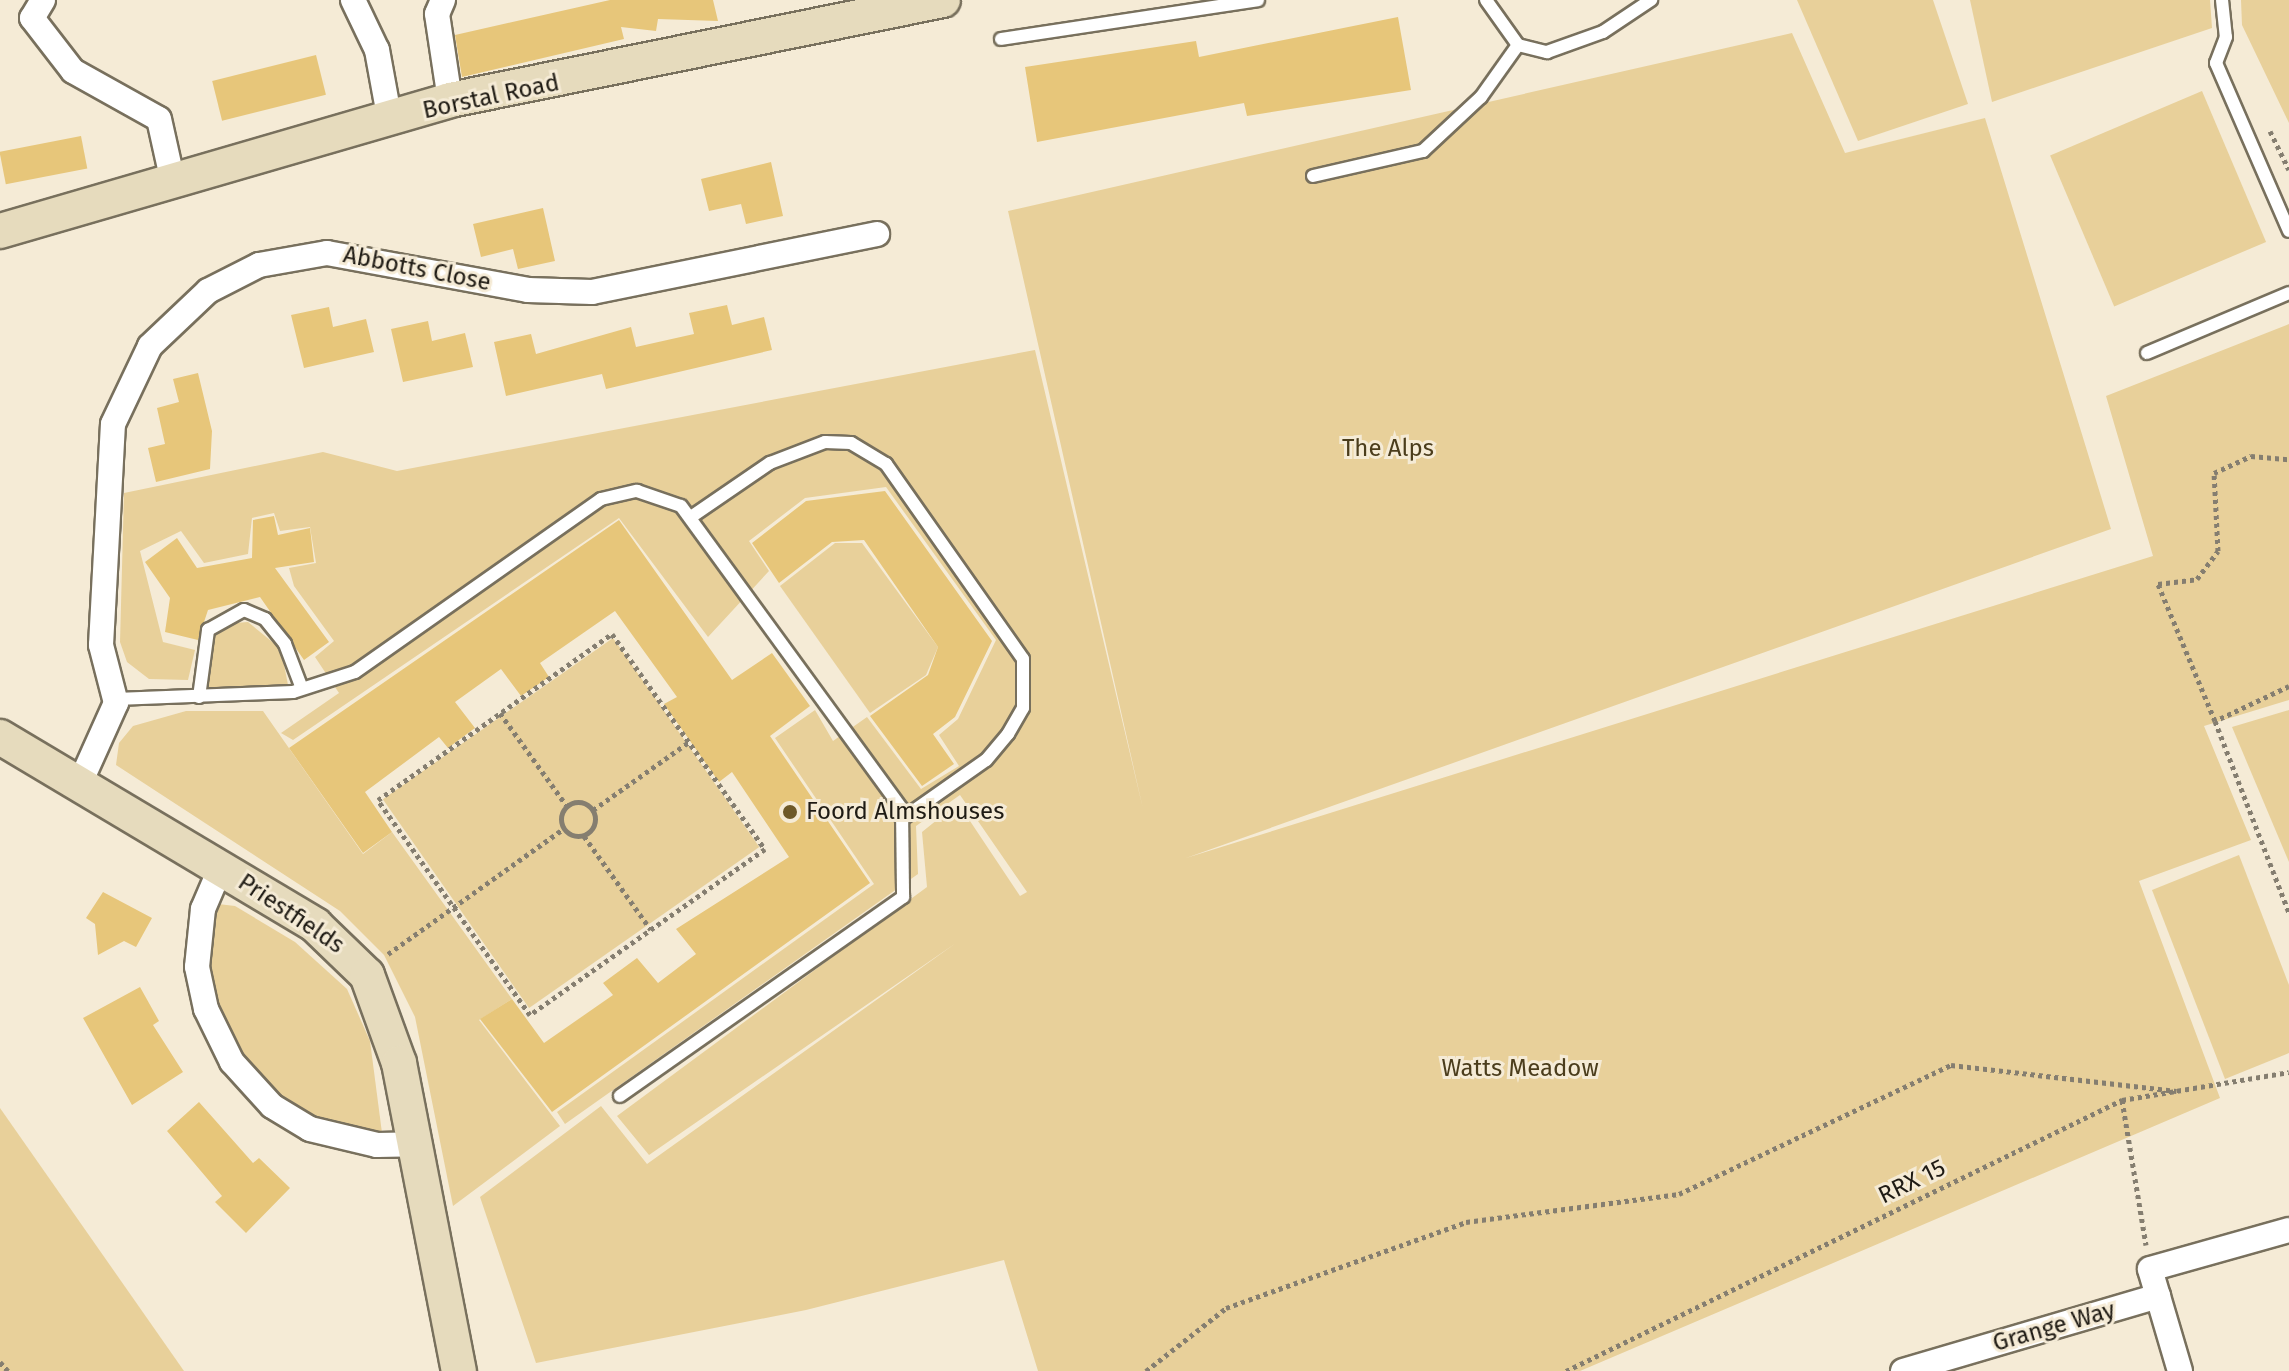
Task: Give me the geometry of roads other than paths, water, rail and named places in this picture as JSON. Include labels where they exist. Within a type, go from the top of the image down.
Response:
[{"type":"street","points":[[43,0],[32,18],[73,71],[159,119],[173,182]]},
{"type":"street","points":[[353,0],[377,50],[390,121]]},
{"type":"street","points":[[443,0],[437,14],[450,100]]},
{"type":"street","name":"Borstal Road","points":[[0,231],[390,121],[450,100],[943,0]]},
{"type":"street","name":"Abbotts Close","points":[[116,699],[101,645],[113,424],[159,335],[224,281],[289,257],[349,254],[528,290],[592,292],[877,234]]},
{"type":"street","points":[[80,783],[116,699]]},
{"type":"street","name":"Priestfields","points":[[0,737],[221,867],[332,937],[367,975],[384,1008],[416,1144],[459,1371]]},
{"type":"street","name":"Priestfields","points":[[221,867],[203,909],[197,967],[211,1025],[232,1062],[272,1106],[310,1129],[377,1145],[416,1144]]},
{"type":"street","points":[[2180,1371],[2150,1269],[2289,1230]]},
{"type":"street","name":"Grange Way","points":[[1903,1371],[2158,1296]]},
{"type":"lane","points":[[1001,39],[1258,0]]},
{"type":"lane","points":[[1486,0],[1518,45],[1547,52],[1603,32],[1651,0]]},
{"type":"lane","points":[[2222,0],[2226,37],[2216,63],[2289,231]]},
{"type":"lane","points":[[1313,176],[1423,151],[1481,97],[1518,45]]},
{"type":"lane","points":[[2147,353],[2289,293]]},
{"type":"lane","points":[[691,517],[770,463],[825,442],[851,443],[886,464],[1023,659],[1023,708],[1008,734],[986,760],[902,819]]},
{"type":"lane","points":[[116,699],[199,697],[301,686],[355,672],[613,493],[664,497],[691,517],[889,789],[902,819],[903,897],[620,1096]]},
{"type":"lane","points":[[199,697],[208,630],[244,610],[265,619],[285,644],[301,686]]},
{"type":"place","name":"Foord Almshouses","points":[[790,812]]},
{"type":"park label","name":"The Alps","points":[[1388,449]]},
{"type":"park label","name":"Watts Meadow","points":[[1520,1069]]}]
